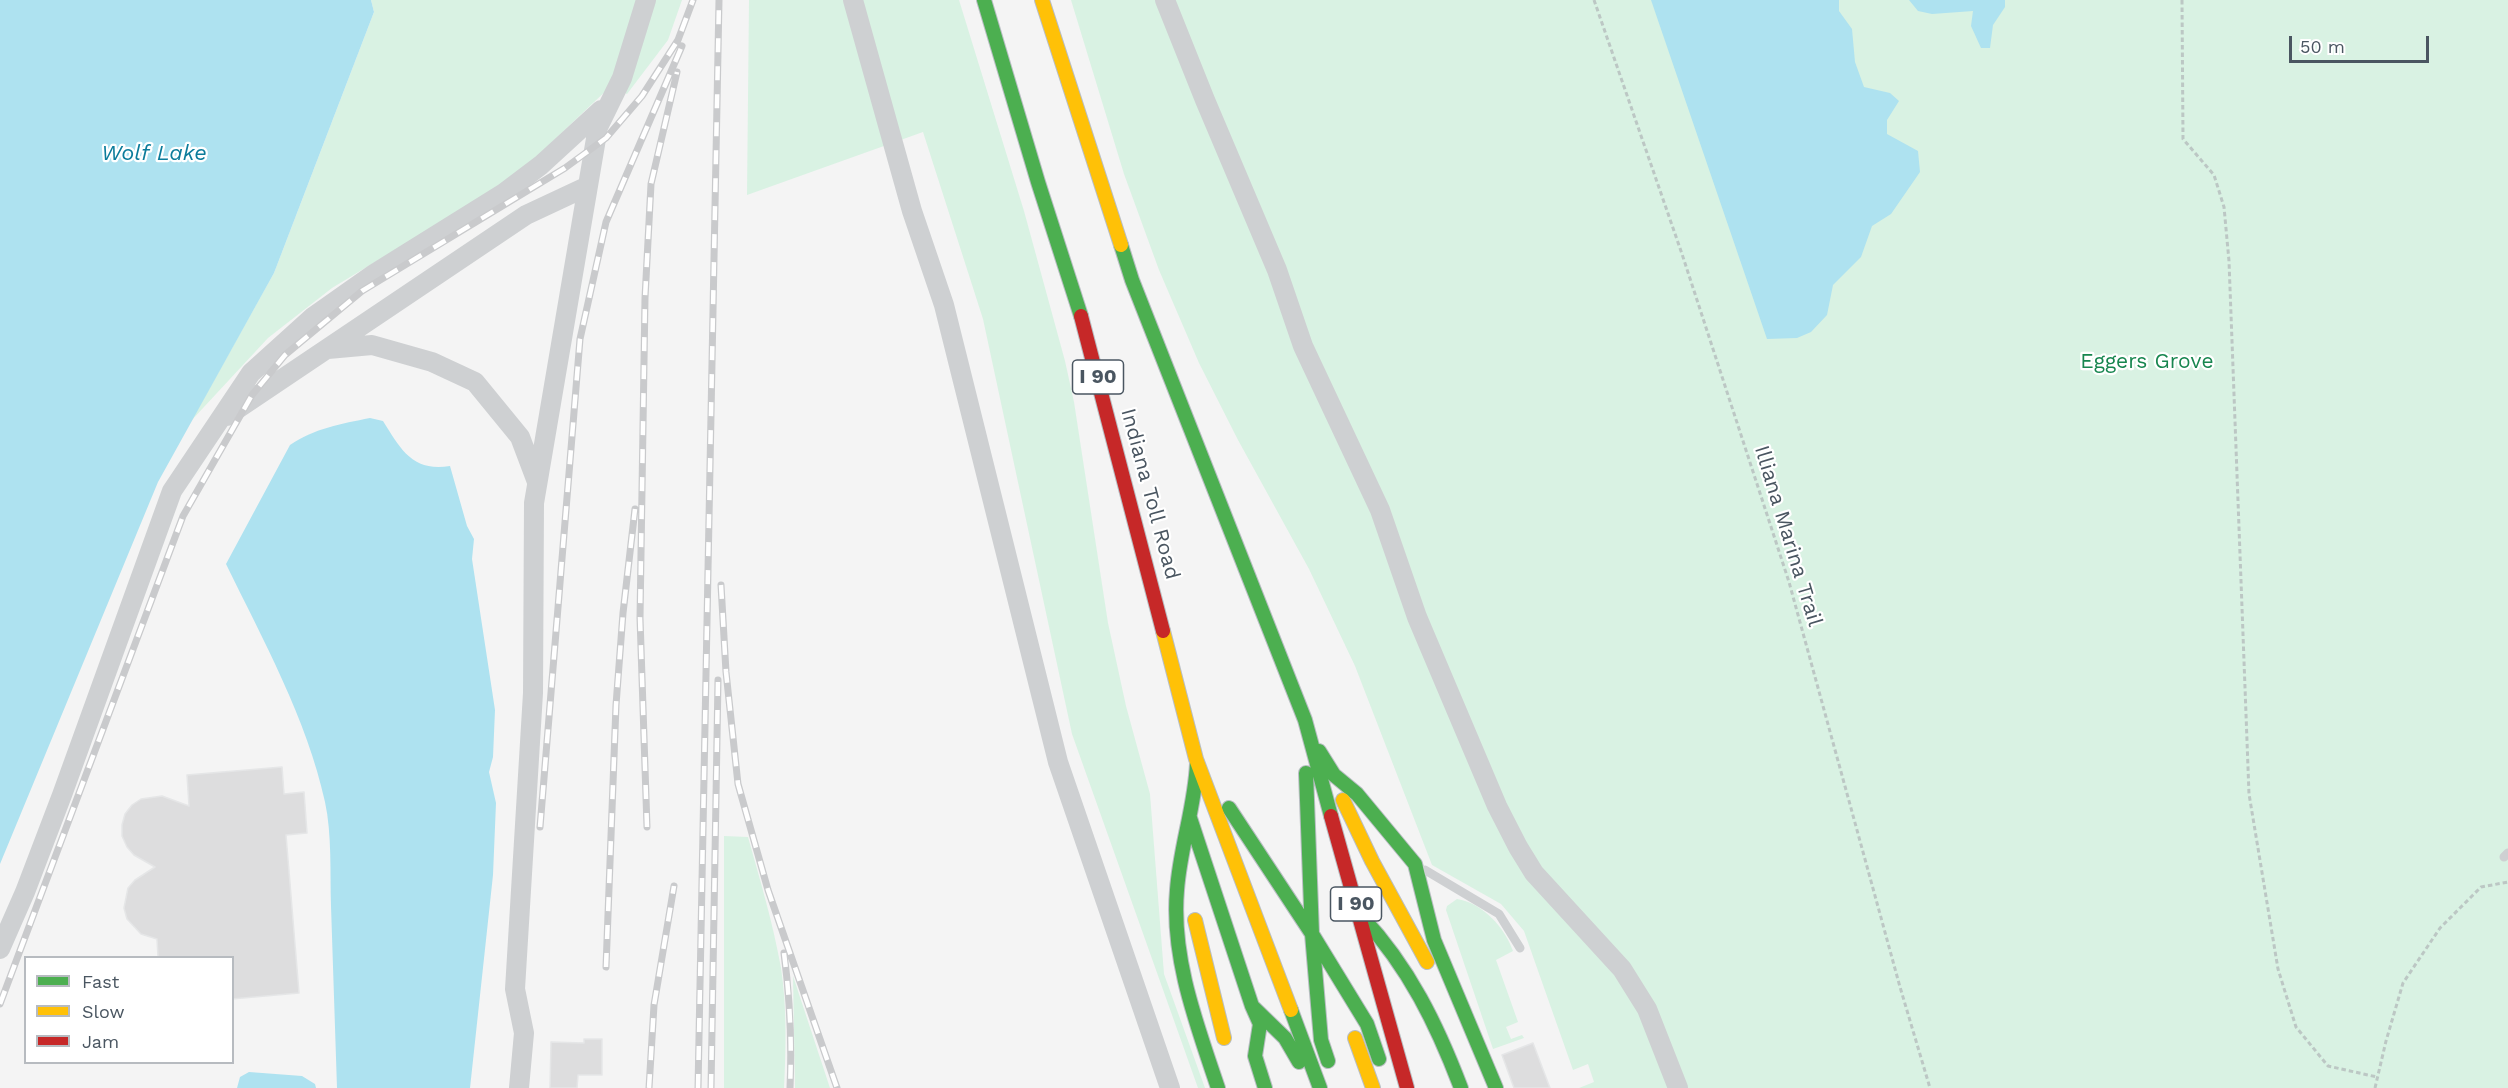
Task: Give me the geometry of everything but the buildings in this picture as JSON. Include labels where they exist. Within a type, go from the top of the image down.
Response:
[{"type":"highway","name":"Indiana Toll Road","points":[[984,0],[1038,182],[1081,314],[1197,759]]},
{"type":"highway","name":"I 90","points":[[1042,0],[1132,280],[1305,720],[1407,1088]]},
{"type":"highway","name":"I 90","points":[[1305,720],[1312,934],[1321,1040],[1335,1078]]},
{"type":"highway","points":[[1311,739],[1441,998]]},
{"type":"highway","points":[[1311,739],[1334,775],[1357,794],[1415,864],[1442,971],[1441,998],[1432,1054]]},
{"type":"highway","points":[[1197,759],[1197,780],[1182,853],[1176,908],[1184,976],[1218,1088]]},
{"type":"highway","name":"I 90","points":[[1197,759],[1312,934],[1367,1024],[1386,1077]]},
{"type":"highway","name":"I 90","points":[[1197,759],[1320,1088]]},
{"type":"highway","points":[[1189,814],[1243,985],[1260,1024],[1256,1056],[1265,1088]]},
{"type":"highway","points":[[1182,853],[1191,902],[1228,1056]]},
{"type":"highway","points":[[1359,921],[1394,954],[1428,1011],[1461,1088]]},
{"type":"highway","points":[[1359,921],[1375,960],[1391,980],[1394,1001],[1412,1053]]},
{"type":"highway","name":"I 90","points":[[1312,934],[1332,1013]]},
{"type":"highway","name":"I 90","points":[[1312,934],[1350,1025],[1373,1088]]},
{"type":"highway","points":[[1434,940],[1496,1088]]},
{"type":"highway","points":[[1252,1006],[1263,1020],[1287,1038],[1296,1053],[1307,1088]]},
{"type":"highway","points":[[1263,1020],[1274,1048]]},
{"type":"street","points":[[519,1088],[524,1032],[515,989],[533,693],[534,503],[598,127],[622,78],[646,0]]},
{"type":"street","points":[[853,0],[912,211],[944,304],[1058,762],[1170,1088]]},
{"type":"street","points":[[1165,0],[1277,270],[1304,346],[1380,510],[1417,617],[1497,806],[1518,848],[1534,873],[1622,969],[1647,1009],[1678,1088]]},
{"type":"street","points":[[0,949],[58,806],[172,491],[251,373],[313,317],[374,274],[504,193],[572,138],[612,98]]},
{"type":"street","points":[[219,420],[526,215],[588,186]]},
{"type":"street","points":[[325,349],[372,345],[432,363],[476,382],[520,437],[538,483]]},
{"type":"lane","points":[[1323,787],[1415,864],[1499,914],[1520,948]]},
{"type":"path","name":"Illiana Marina Trail","points":[[1594,0],[1682,254],[1789,582],[1930,1088]]},
{"type":"path","points":[[2182,0],[2183,139],[2214,175],[2224,207],[2229,261],[2249,794],[2278,969],[2296,1027],[2328,1065],[2377,1077]]},
{"type":"path","points":[[2375,1088],[2403,983],[2440,927],[2481,887],[2508,882]]},
{"type":"green space","points":[[371,0],[640,0],[611,86],[514,178],[332,288],[268,338],[191,421],[274,273],[374,12]]},
{"type":"green space","points":[[655,0],[682,0],[668,40],[627,94],[623,92]]},
{"type":"green space","points":[[749,0],[959,0],[1024,211],[1065,361],[1074,402],[1108,623],[1126,706],[1150,794],[1164,974],[1205,1088],[1198,1088],[1072,734],[983,319],[923,132],[747,195]]},
{"type":"green space","name":"Eggers Grove","points":[[1071,0],[2508,0],[2508,1088],[1579,1088],[1594,1082],[1588,1064],[1573,1070],[1524,931],[1501,904],[1432,865],[1355,666],[1309,569],[1238,440],[1199,363],[1159,270],[1124,174]]},
{"type":"green space","points":[[724,836],[748,837],[774,935],[784,998],[786,1043],[784,1088],[724,1088]]},
{"type":"green space","points":[[1457,899],[1467,901],[1484,911],[1499,925],[1509,942],[1513,951],[1496,960],[1518,1022],[1506,1027],[1511,1039],[1522,1035],[1524,1038],[1493,1049],[1446,910],[1447,906]]},
{"type":"green space","points":[[793,976],[830,1088],[795,1088]]},
{"type":"water","name":"Wolf Lake","points":[[0,0],[371,0],[374,12],[274,273],[158,482],[0,864]]},
{"type":"water","points":[[1651,0],[1839,0],[1839,11],[1852,29],[1855,62],[1864,87],[1890,93],[1899,101],[1887,120],[1887,134],[1918,151],[1920,172],[1891,214],[1872,226],[1861,257],[1833,285],[1827,315],[1811,332],[1797,338],[1767,339]]},
{"type":"water","points":[[1909,0],[2005,0],[2005,7],[1993,25],[1990,48],[1981,48],[1971,26],[1973,11],[1932,14],[1918,11]]},
{"type":"water","points":[[370,418],[383,421],[402,450],[417,462],[426,466],[450,466],[467,526],[474,539],[472,559],[495,710],[493,757],[489,772],[496,803],[493,875],[470,1088],[337,1088],[330,841],[325,802],[296,710],[226,564],[290,445],[319,431]]},
{"type":"water","points":[[249,1072],[302,1076],[315,1084],[316,1088],[237,1088],[240,1077]]},
{"type":"railway","points":[[0,1004],[183,516],[252,395],[285,355],[362,291],[565,168],[606,138],[642,96],[678,40],[693,0]]},
{"type":"railway","points":[[698,1088],[719,0]]},
{"type":"railway","points":[[540,827],[580,339],[606,222],[682,46]]},
{"type":"railway","points":[[647,827],[640,618],[645,298],[651,184],[677,72]]},
{"type":"railway","points":[[606,967],[616,705],[623,613],[635,509]]},
{"type":"railway","points":[[721,585],[726,672],[738,784],[768,890],[837,1088]]},
{"type":"railway","points":[[711,1088],[718,680]]},
{"type":"railway","points":[[649,1088],[654,1005],[674,886]]},
{"type":"railway","points":[[784,953],[790,1021],[790,1088]]},
{"type":"traffic: fast","points":[[984,0],[1081,316]]},
{"type":"traffic: fast","points":[[1121,245],[1132,280],[1305,720],[1331,816]]},
{"type":"traffic: fast","points":[[1319,751],[1334,775],[1357,794],[1415,864],[1434,940],[1496,1088]]},
{"type":"traffic: fast","points":[[1197,763],[1181,858],[1176,915],[1187,991],[1218,1088]]},
{"type":"traffic: fast","points":[[1306,773],[1312,934],[1321,1040],[1328,1061]]},
{"type":"traffic: fast","points":[[1229,808],[1312,934],[1367,1024],[1379,1059]]},
{"type":"traffic: fast","points":[[1190,818],[1252,1006],[1285,1038],[1299,1062]]},
{"type":"traffic: fast","points":[[1362,917],[1408,976],[1432,1019],[1461,1088]]},
{"type":"traffic: fast","points":[[1252,1006],[1260,1024],[1255,1056],[1265,1088]]},
{"type":"traffic: fast","points":[[1291,1010],[1320,1088]]},
{"type":"traffic: slow","points":[[1042,0],[1121,245]]},
{"type":"traffic: slow","points":[[1163,631],[1196,759],[1291,1010]]},
{"type":"traffic: slow","points":[[1343,800],[1372,861],[1427,962]]},
{"type":"traffic: slow","points":[[1195,920],[1224,1038]]},
{"type":"traffic: slow","points":[[1355,1038],[1373,1088]]},
{"type":"traffic: jam","points":[[1081,316],[1163,631]]},
{"type":"traffic: jam","points":[[1331,816],[1407,1088]]}]
